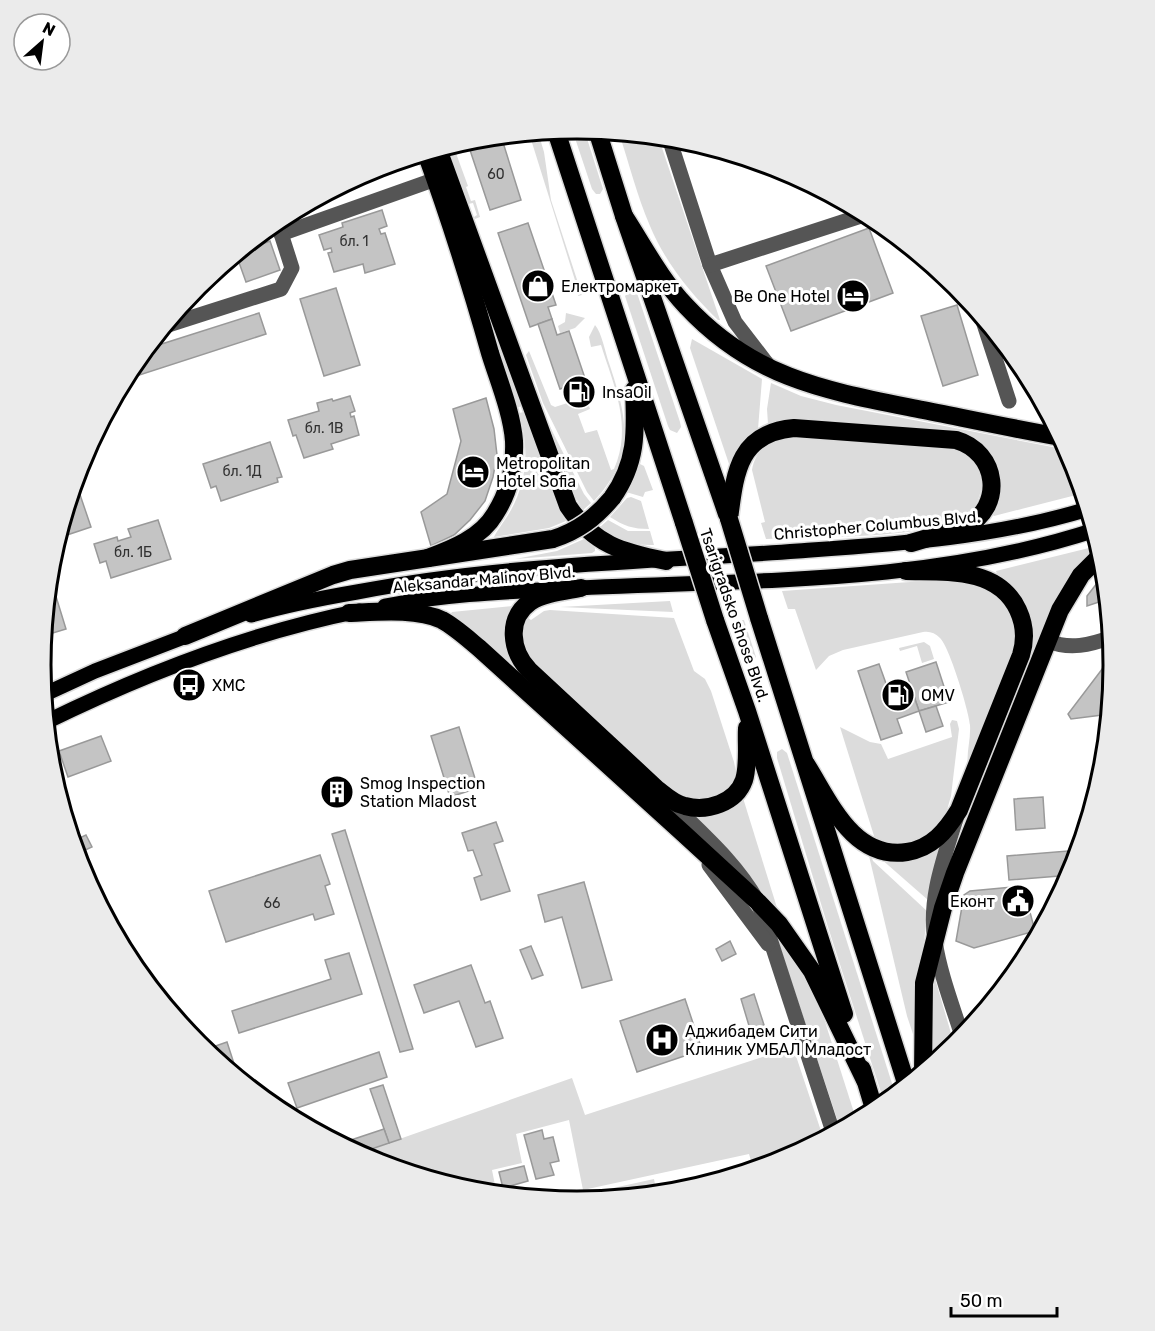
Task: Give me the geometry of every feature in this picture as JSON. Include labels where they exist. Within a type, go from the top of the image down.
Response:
[{"type":"highway","name":"Tsarigradsko shose Blvd.","points":[[557,140],[747,711],[872,1102]]},
{"type":"highway","name":"Tsarigradsko shose Blvd.","points":[[600,140],[624,216],[729,519],[905,1077]]},
{"type":"highway","points":[[441,157],[568,506],[588,531],[609,546],[636,555],[666,561]]},
{"type":"highway","points":[[428,558],[452,549],[488,525],[500,507],[509,484],[514,455],[514,439],[507,411],[472,291],[429,161]]},
{"type":"highway","points":[[624,216],[684,305],[724,341],[772,370],[833,392],[1051,435]]},
{"type":"highway","points":[[185,636],[350,570],[553,539],[587,523],[612,498],[623,481],[633,451],[634,368]]},
{"type":"highway","points":[[729,519],[735,479],[744,454],[757,440],[777,430],[794,428],[956,440],[972,446],[986,460],[991,481],[988,500],[982,513],[966,527],[911,543]]},
{"type":"highway","points":[[923,1063],[924,983],[934,939],[955,873],[1060,610],[1073,586],[1094,562]]},
{"type":"highway","points":[[806,764],[848,829],[860,840],[879,850],[903,852],[925,847],[944,831],[959,810],[1022,655],[1024,629],[1021,618],[1009,596],[990,581],[960,573],[906,571]]},
{"type":"highway","points":[[581,588],[537,598],[523,609],[514,627],[514,646],[517,655],[529,670],[657,789],[676,803],[693,808],[710,807],[730,798],[744,779],[747,711]]},
{"type":"highway","points":[[349,613],[423,615],[441,620],[479,648],[683,833],[779,924],[812,971],[865,1080]]},
{"type":"main road","name":"Christopher Columbus Blvd.","points":[[666,561],[911,543],[973,536],[1081,511]]},
{"type":"main road","points":[[906,571],[1030,548],[1087,532]]},
{"type":"main road","name":"Aleksandar Malinov Blvd.","points":[[52,691],[95,671],[185,636],[256,614],[324,598],[430,579],[519,570],[666,561]]},
{"type":"main road","name":"Aleksandar Malinov Blvd.","points":[[54,718],[114,689],[191,658],[269,633],[349,613],[438,598],[581,588],[836,577],[906,571]]},
{"type":"street","points":[[672,148],[710,265],[735,322],[772,370]]},
{"type":"street","points":[[294,223],[436,180]]},
{"type":"street","points":[[710,265],[854,218]]},
{"type":"street","points":[[187,313],[281,289],[292,268],[280,231]]},
{"type":"street","points":[[988,336],[1009,401]]},
{"type":"street","points":[[1048,641],[1062,646],[1076,646],[1103,640]]},
{"type":"street","points":[[657,789],[731,862],[758,902],[831,1126]]},
{"type":"street","points":[[959,810],[938,876],[934,907],[934,939],[960,1027]]},
{"type":"street","points":[[683,833],[773,951]]},
{"type":"shaded area","points":[[575,139],[587,139],[603,189],[600,194],[596,194],[592,189]]},
{"type":"shaded area","points":[[540,140],[551,200],[582,295],[578,296],[579,293],[532,141]]},
{"type":"shaded area","points":[[622,141],[661,146],[720,320],[688,288],[671,264],[656,239],[641,203]]},
{"type":"shaded area","points":[[456,153],[471,201],[475,200],[480,217],[475,219],[477,215],[473,203],[468,204],[450,155]]},
{"type":"shaded area","points":[[630,291],[637,293],[680,422],[681,427],[677,433],[670,430],[668,426],[625,296]]},
{"type":"shaded area","points":[[483,301],[522,406],[516,408]]},
{"type":"shaded area","points":[[566,313],[585,318],[575,328],[560,333],[558,326],[565,322]]},
{"type":"shaded area","points":[[595,325],[620,401],[624,419],[624,435],[617,468],[594,501],[587,492],[543,403],[526,355],[529,351],[551,405],[555,407],[586,397],[590,409],[578,414],[585,433],[597,430],[611,470],[614,469],[622,438],[622,422],[616,391],[601,345],[591,347],[589,337]]},
{"type":"shaded area","points":[[692,339],[762,379],[758,429],[740,447],[729,464],[690,348]]},
{"type":"shaded area","points":[[771,383],[801,396],[836,405],[1057,448],[1076,495],[994,516],[992,514],[1000,493],[1000,474],[986,448],[970,436],[940,430],[823,420],[795,420],[768,424],[767,409]]},
{"type":"shaded area","points":[[524,412],[558,508],[566,521],[549,528],[494,537],[517,498],[524,474],[525,450],[519,413]]},
{"type":"shaded area","points":[[544,415],[584,494],[591,503],[583,510],[571,490]]},
{"type":"shaded area","points":[[794,434],[953,447],[974,460],[979,469],[982,478],[979,498],[967,520],[918,531],[867,536],[766,539],[761,523],[765,522],[752,470],[754,462],[757,455],[767,445]]},
{"type":"shaded area","points":[[640,464],[644,466],[653,490],[645,492],[643,497],[626,492]]},
{"type":"shaded area","points":[[631,497],[641,501],[649,529],[629,526],[610,517],[627,498]]},
{"type":"shaded area","points":[[608,520],[628,531],[650,531],[654,545],[633,543],[612,535],[600,527]]},
{"type":"shaded area","points":[[584,539],[595,548],[595,551],[515,559],[557,551]]},
{"type":"shaded area","points":[[1090,548],[1091,552],[1065,584],[1035,652],[1030,651],[1010,585],[996,571]]},
{"type":"shaded area","points":[[953,579],[978,584],[998,597],[1013,621],[1015,641],[968,766],[969,718],[953,665],[940,638],[932,633],[923,632],[843,650],[829,656],[816,670],[795,609],[788,609],[782,591]]},
{"type":"shaded area","points":[[670,601],[673,612],[560,607]]},
{"type":"shaded area","points":[[512,606],[506,632],[506,646],[517,670],[717,853],[450,615],[452,612]]},
{"type":"shaded area","points":[[544,611],[674,618],[694,671],[705,679],[711,691],[734,762],[737,777],[729,790],[718,797],[704,800],[677,794],[527,658],[522,638],[527,617],[531,620]]},
{"type":"shaded area","points":[[733,620],[744,620],[756,657],[752,663],[745,660]]},
{"type":"shaded area","points":[[924,642],[930,646],[934,659],[922,663],[917,646],[900,651],[899,648]]},
{"type":"shaded area","points":[[952,720],[957,721],[959,729],[951,796],[945,817],[924,839],[898,845],[875,839],[840,727],[870,742],[881,744],[888,759],[952,737],[950,724]]},
{"type":"shaded area","points":[[782,749],[787,753],[893,1087],[882,1095],[828,927],[777,752]]},
{"type":"shaded area","points":[[743,798],[778,911],[778,912],[694,816]]},
{"type":"shaded area","points":[[940,845],[928,900],[880,858]]},
{"type":"shaded area","points":[[871,855],[873,861],[928,912],[920,969],[915,1040],[907,1016],[869,856]]},
{"type":"shaded area","points":[[775,932],[812,981],[854,1113],[838,1123]]},
{"type":"shaded area","points":[[934,975],[952,1036],[931,1055],[928,1010]]},
{"type":"shaded area","points":[[793,1047],[821,1132],[751,1162],[749,1154],[583,1190],[569,1120],[516,1134],[522,1163],[492,1170],[495,1185],[441,1174],[370,1149],[572,1078],[585,1115]]},
{"type":"shaded area","points":[[654,1179],[655,1186],[612,1191],[598,1191]]},
{"type":"building","points":[[504,145],[521,200],[490,210],[470,150]]},
{"type":"building","points":[[382,210],[387,226],[379,229],[381,234],[385,233],[395,264],[365,273],[363,264],[334,272],[328,253],[332,252],[331,248],[324,250],[319,235],[343,227],[342,223]]},
{"type":"building","points":[[528,223],[556,305],[548,307],[552,319],[530,327],[498,233]]},
{"type":"building","points":[[869,228],[893,293],[791,331],[766,266]]},
{"type":"building","points":[[270,241],[280,270],[246,282],[239,263]]},
{"type":"building","points":[[336,288],[360,365],[324,376],[300,299]]},
{"type":"building","points":[[957,305],[978,375],[943,386],[921,316]]},
{"type":"building","points":[[259,313],[266,334],[139,375],[161,344]]},
{"type":"building","points":[[552,319],[557,335],[569,331],[590,393],[571,400],[566,387],[560,389],[538,324]]},
{"type":"building","points":[[350,396],[355,411],[350,413],[351,417],[354,416],[359,435],[331,444],[333,449],[304,458],[288,420],[319,411],[317,403]]},
{"type":"building","name":"Metropolitan Hotel Sofia","points":[[486,398],[494,429],[497,455],[485,501],[454,535],[431,546],[421,512],[447,494],[461,441],[453,409]]},
{"type":"building","points":[[270,442],[282,477],[277,478],[278,482],[221,501],[216,486],[211,488],[203,464]]},
{"type":"building","points":[[80,494],[91,527],[68,535]]},
{"type":"building","points":[[158,520],[171,559],[111,578],[106,561],[100,563],[94,544],[117,537],[118,541],[131,537],[128,529]]},
{"type":"building","points":[[1097,583],[1100,602],[1087,606],[1087,596]]},
{"type":"building","points":[[56,597],[66,629],[52,633]]},
{"type":"building","points":[[936,662],[949,702],[919,711],[906,672]]},
{"type":"building","points":[[879,664],[888,689],[909,682],[919,711],[897,719],[902,733],[881,740],[858,671]]},
{"type":"building","points":[[1104,667],[1101,715],[1071,719],[1068,714]]},
{"type":"building","points":[[936,706],[943,726],[926,732],[919,711]]},
{"type":"building","points":[[459,727],[478,788],[450,797],[431,736]]},
{"type":"building","points":[[101,736],[111,761],[68,777],[59,751]]},
{"type":"building","name":"Smog Inspection Station Mladost","points":[[339,786],[342,796],[336,797],[333,788]]},
{"type":"building","points":[[1043,797],[1045,828],[1016,830],[1014,799]]},
{"type":"building","points":[[496,822],[503,841],[494,844],[510,891],[481,900],[474,878],[482,875],[473,850],[468,851],[462,833]]},
{"type":"building","points":[[345,830],[413,1049],[400,1052],[332,834]]},
{"type":"building","points":[[86,835],[92,847],[85,850],[80,838]]},
{"type":"building","points":[[1070,851],[1060,876],[1009,880],[1007,856]]},
{"type":"building","points":[[320,855],[330,884],[325,886],[334,914],[315,920],[313,914],[226,942],[209,891]]},
{"type":"building","points":[[584,882],[612,980],[582,988],[562,917],[545,922],[538,895]]},
{"type":"building","points":[[1023,886],[1034,927],[1031,932],[974,948],[956,941],[964,895],[970,891]]},
{"type":"building","points":[[730,941],[736,954],[722,961],[716,949]]},
{"type":"building","points":[[531,946],[543,975],[532,979],[520,950]]},
{"type":"building","points":[[349,953],[362,994],[239,1033],[232,1011],[331,979],[325,960]]},
{"type":"building","points":[[471,965],[485,1003],[490,1001],[503,1038],[476,1047],[459,1001],[424,1013],[414,985]]},
{"type":"building","points":[[754,994],[764,1025],[750,1029],[741,999]]},
{"type":"building","name":"Аджибадем Сити Клиник УМБАЛ Младост","points":[[685,999],[702,1050],[637,1072],[620,1021]]},
{"type":"building","points":[[227,1042],[234,1065],[230,1061],[214,1046]]},
{"type":"building","points":[[379,1052],[387,1077],[297,1108],[288,1083]]},
{"type":"building","points":[[383,1085],[401,1139],[389,1143],[370,1089]]},
{"type":"building","points":[[384,1129],[389,1143],[370,1149],[350,1140]]},
{"type":"building","points":[[542,1130],[544,1139],[553,1137],[559,1161],[550,1163],[554,1175],[536,1179],[524,1135]]},
{"type":"building","points":[[524,1166],[528,1181],[503,1186],[499,1172]]},
{"type":"place","name":"Електромаркет","points":[[538,286]]},
{"type":"place","name":"Be One Hotel","points":[[853,296]]},
{"type":"place","name":"InsaOil","points":[[579,392]]},
{"type":"place","name":"Metropolitan Hotel Sofia","points":[[473,472]]},
{"type":"place","name":"ХМС","points":[[189,685]]},
{"type":"place","name":"OMV","points":[[898,695]]},
{"type":"place","name":"Smog Inspection Station Mladost","points":[[337,792]]},
{"type":"place","name":"Еконт","points":[[1018,901]]},
{"type":"place","name":"Аджибадем Сити Клиник УМБАЛ Младост","points":[[662,1040]]}]
